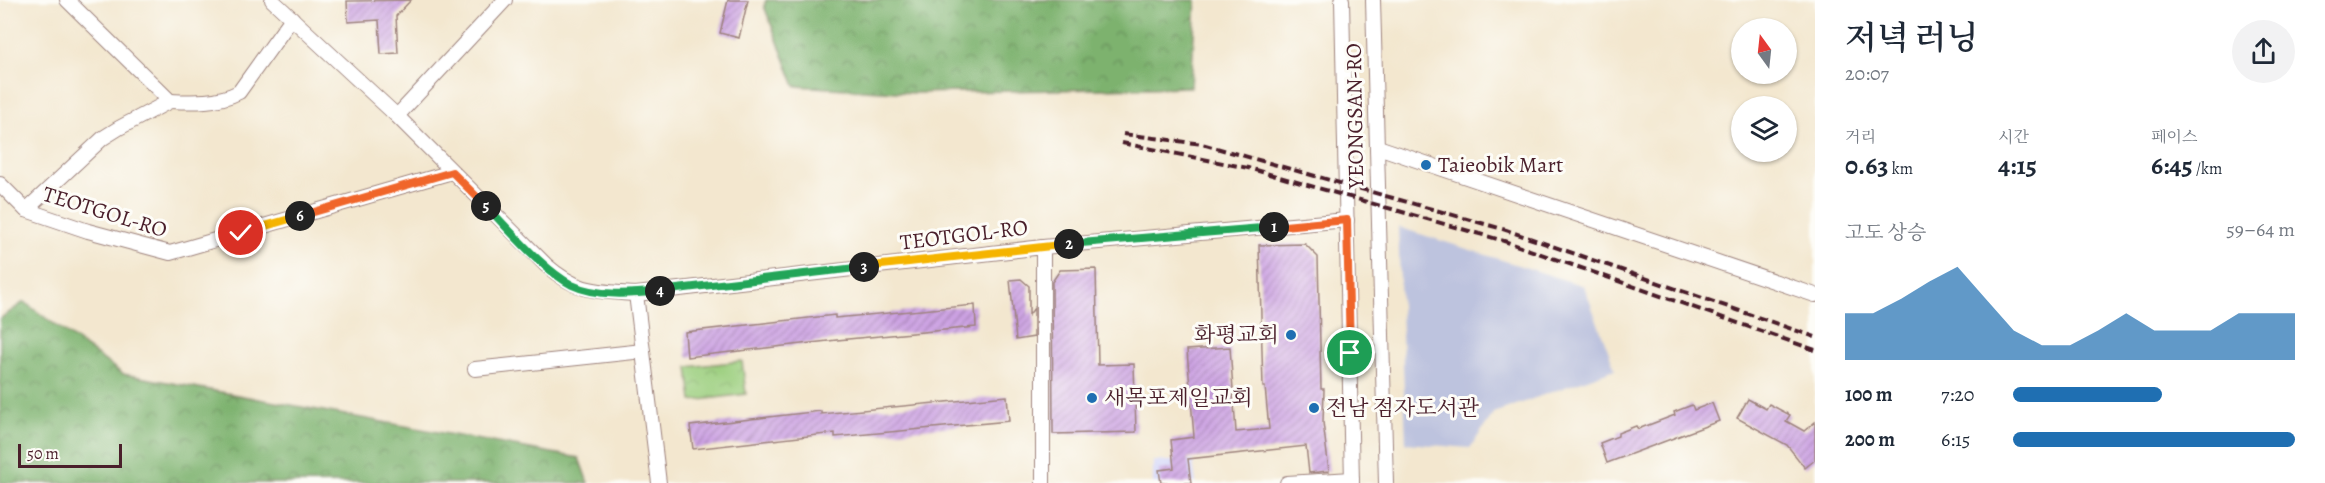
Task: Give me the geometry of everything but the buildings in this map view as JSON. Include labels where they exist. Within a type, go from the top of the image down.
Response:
[{"type":"street","points":[[66,0],[170,101],[196,102],[229,98],[239,92],[291,18]]},
{"type":"street","name":"TEOTGOL-RO","points":[[272,0],[397,116],[561,278],[574,286],[589,290],[636,294],[1043,247],[1347,220]]},
{"type":"street","points":[[397,116],[505,0]]},
{"type":"street","name":"YEONGSAN-RO","points":[[1342,0],[1352,481]]},
{"type":"street","name":"YEONGSAN-RO","points":[[1373,0],[1386,483]]},
{"type":"street","name":"TEOTGOL-RO","points":[[170,101],[103,138],[26,210],[88,231],[170,253],[452,172]]},
{"type":"street","points":[[1378,147],[1815,295]]},
{"type":"street","points":[[0,184],[26,210]]},
{"type":"street","points":[[1043,247],[1043,483]]},
{"type":"street","points":[[636,294],[659,483]]},
{"type":"street","points":[[475,369],[643,351]]},
{"type":"street","points":[[1287,483],[1352,481]]},
{"type":"shaded area","points":[[1398,227],[1584,286],[1615,369],[1494,413],[1470,448],[1406,443]]},
{"type":"shaded area","points":[[1153,461],[1193,461],[1196,483],[1153,483]]},
{"type":"green space","points":[[766,0],[1196,0],[1191,87],[915,93],[795,86],[764,6]]},
{"type":"green space","points":[[24,302],[123,374],[579,458],[588,483],[0,483],[0,319]]},
{"type":"green space","points":[[742,361],[746,394],[692,401],[688,367]]},
{"type":"railway","points":[[1123,134],[1202,144],[1506,230],[1815,337]]},
{"type":"railway","points":[[1122,143],[1248,168],[1504,241],[1815,350]]},
{"type":"place","name":"Taieobik Mart","points":[[1426,165]]},
{"type":"place","name":"화평교회","points":[[1291,335]]},
{"type":"place","name":"새목포제일교회","points":[[1092,398]]},
{"type":"place","name":"전남 점자도서관","points":[[1314,408]]},
{"type":"route","points":[[241,233],[452,172],[546,266],[561,278],[574,286],[589,290],[636,294],[1043,247],[1347,220],[1350,353]]}]
